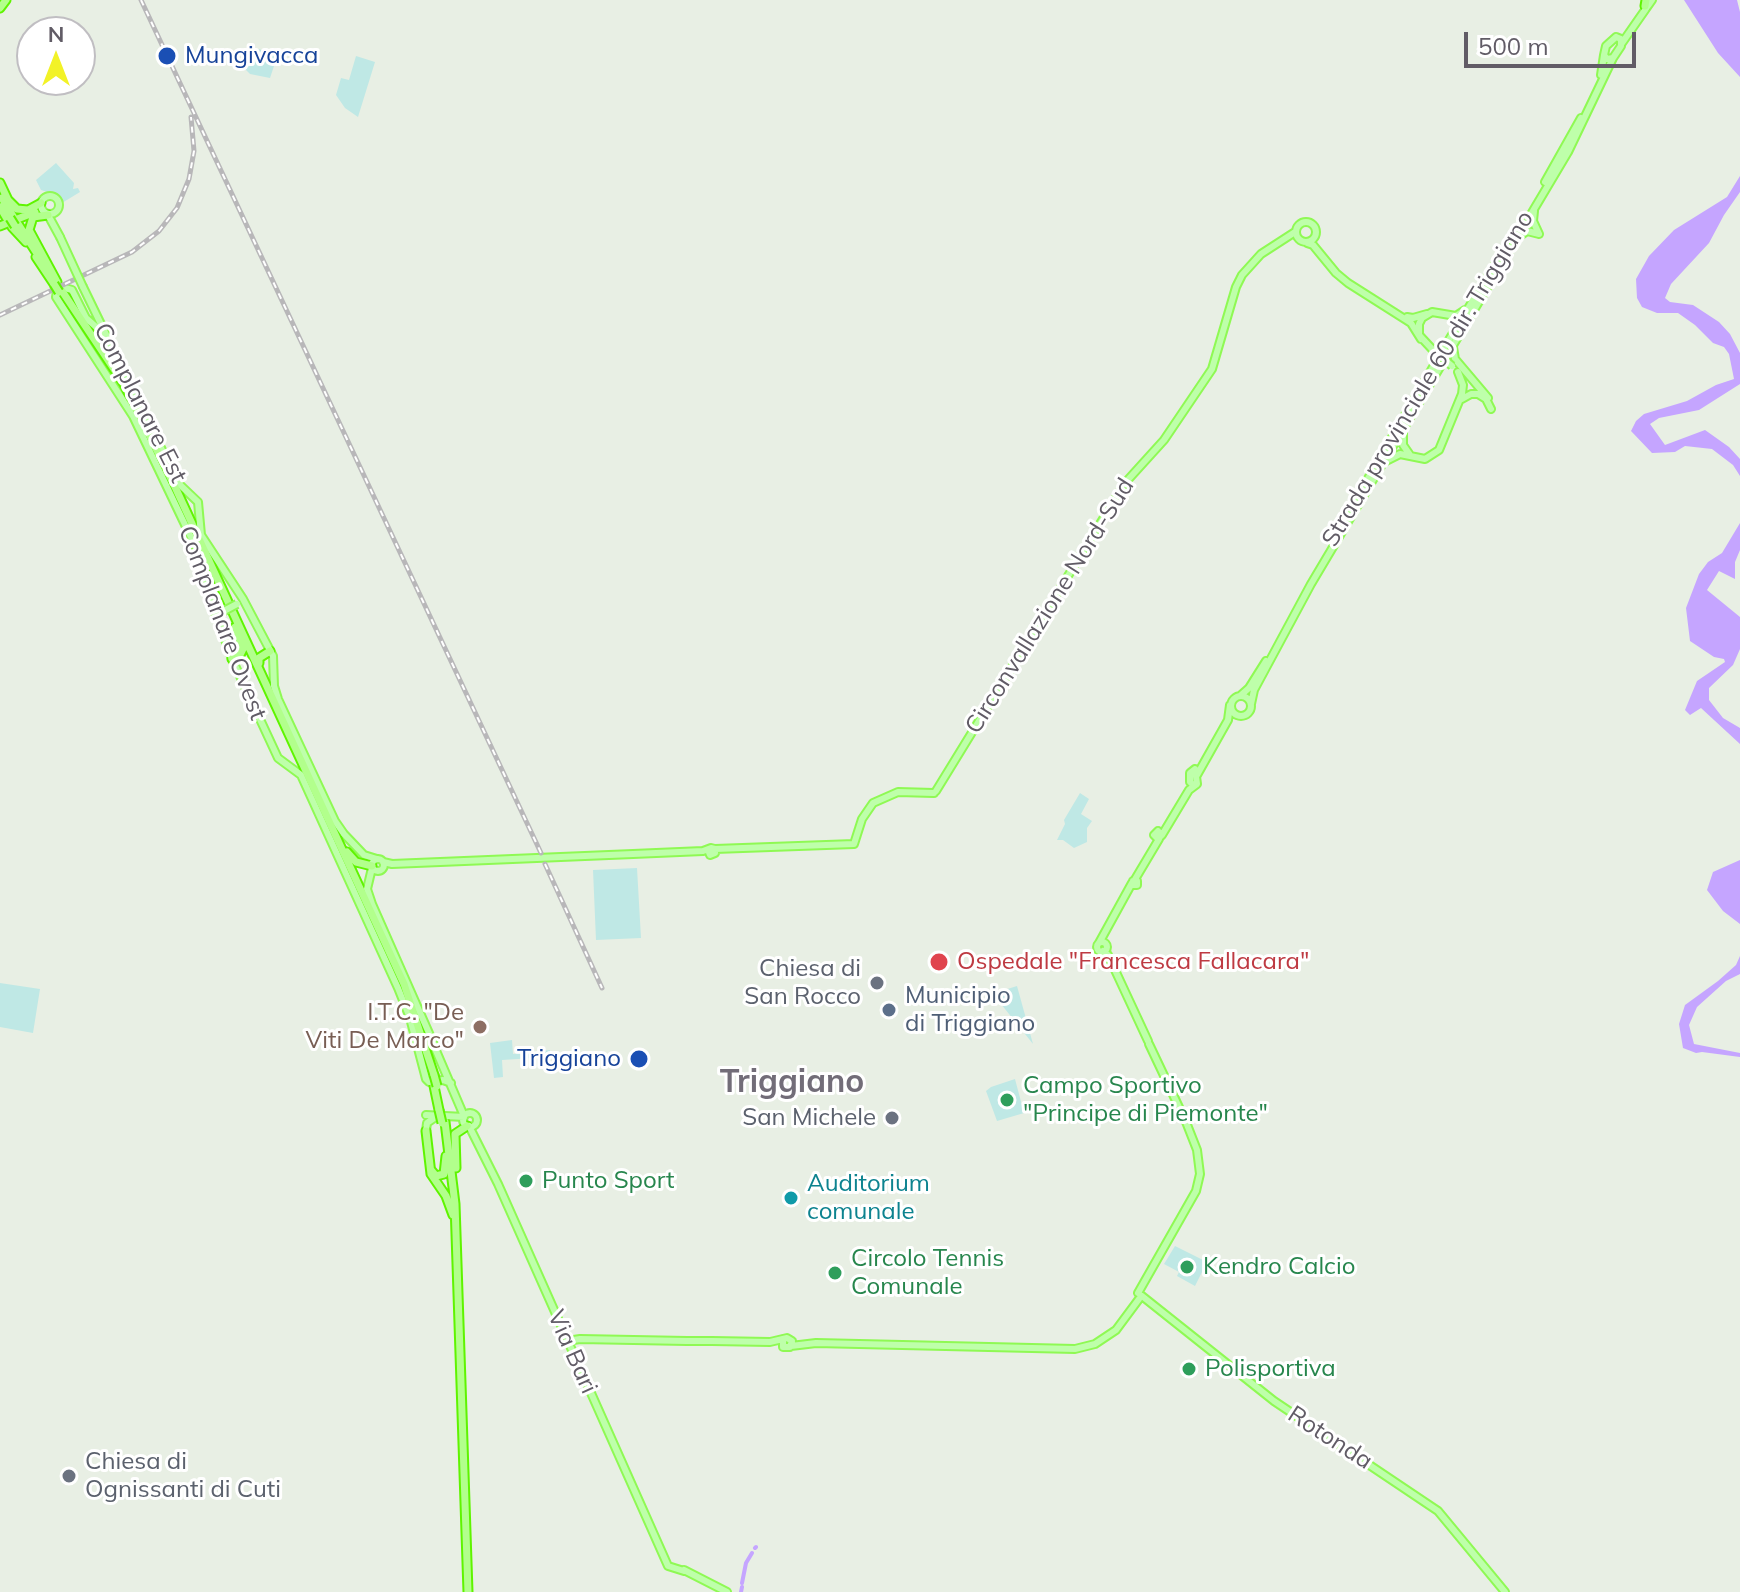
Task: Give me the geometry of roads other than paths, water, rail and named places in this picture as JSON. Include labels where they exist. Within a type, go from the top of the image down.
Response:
[{"type":"highway","points":[[0,183],[17,209],[28,210],[39,203]]},
{"type":"highway","points":[[0,193],[10,218]]},
{"type":"highway","points":[[0,201],[56,283]]},
{"type":"highway","points":[[33,213],[39,203]]},
{"type":"highway","points":[[0,207],[10,218]]},
{"type":"highway","points":[[0,226],[33,213],[47,214]]},
{"type":"highway","points":[[47,214],[33,217],[29,230],[56,283]]},
{"type":"highway","points":[[15,226],[56,283],[130,400],[402,980],[443,1116],[454,1186],[457,1238]]},
{"type":"highway","points":[[61,291],[108,358],[139,412],[253,654],[401,986],[434,1081]]},
{"type":"highway","points":[[231,613],[243,646],[242,653],[232,659]]},
{"type":"highway","points":[[253,654],[270,651]]},
{"type":"highway","points":[[258,668],[259,658],[270,651]]},
{"type":"highway","points":[[232,659],[245,656],[258,668]]},
{"type":"highway","points":[[332,826],[350,858],[376,866]]},
{"type":"highway","points":[[430,1166],[433,1175],[444,1174],[447,1169],[443,1116]]},
{"type":"highway","points":[[467,1592],[455,1137],[468,1122]]},
{"type":"highway","points":[[426,1123],[431,1174],[446,1196],[453,1217]]},
{"type":"highway","points":[[445,1146],[453,1217],[467,1592]]},
{"type":"main road","name":"Strada provinciale 60 dir. Triggiano","points":[[1240,696],[1251,685],[1276,645],[1305,587],[1574,131],[1600,76],[1606,46],[1628,28],[1648,2]]},
{"type":"main road","points":[[1225,726],[1247,714],[1254,690],[1311,584],[1568,152],[1613,58],[1648,2]]},
{"type":"main road","points":[[1616,37],[1622,43]]},
{"type":"main road","points":[[1604,55],[1607,59],[1613,58]]},
{"type":"main road","points":[[1506,255],[1524,232],[1539,234],[1534,227],[1533,215],[1543,193]]},
{"type":"main road","points":[[47,196],[56,201],[56,213],[47,214],[39,203],[47,196]]},
{"type":"main road","name":"Complanare Est","points":[[47,214],[90,302],[88,312],[105,335],[143,407],[178,483],[198,502],[199,527],[206,545],[241,594],[270,651],[274,661],[276,694],[335,821],[376,866]]},
{"type":"main road","points":[[1481,287],[1462,313],[1444,315],[1436,312],[1410,318],[1350,280],[1316,243],[1315,227],[1309,222],[1300,223],[1297,236],[1313,245],[1336,273],[1411,323],[1421,339],[1486,399]]},
{"type":"main road","name":"Circonvallazione Nord-Sud","points":[[376,866],[821,848],[855,843],[864,815],[870,806],[881,799],[903,792],[936,792],[1125,483],[1164,440],[1212,369],[1242,275],[1261,254],[1297,236]]},
{"type":"main road","points":[[1307,243],[1316,237]]},
{"type":"main road","name":"Complanare Ovest","points":[[105,335],[88,321],[88,312],[71,289],[62,288],[56,292],[56,297],[133,416],[203,562],[218,611],[217,621],[232,659],[278,758],[301,775],[398,988],[434,1081]]},
{"type":"main road","points":[[1421,339],[1419,324],[1427,314]]},
{"type":"main road","points":[[1444,315],[1451,328],[1447,343]]},
{"type":"main road","points":[[1457,337],[1453,347],[1455,359],[1486,399]]},
{"type":"main road","points":[[1378,470],[1394,456],[1425,459],[1436,453],[1463,385],[1458,372]]},
{"type":"main road","points":[[1456,409],[1466,395],[1475,394],[1486,399]]},
{"type":"main road","points":[[1404,426],[1403,445],[1412,457]]},
{"type":"main road","points":[[237,604],[241,594]]},
{"type":"main road","points":[[218,611],[237,604],[247,605]]},
{"type":"main road","points":[[562,1328],[567,1335],[578,1338],[1075,1349],[1106,1338],[1122,1324],[1196,1191],[1200,1174],[1197,1150],[1186,1122],[1104,947],[1159,837],[1192,784],[1197,784],[1196,772],[1225,726],[1230,705],[1240,696],[1246,697],[1251,704]]},
{"type":"main road","points":[[1230,705],[1233,713],[1241,716]]},
{"type":"main road","points":[[712,852],[834,844]]},
{"type":"main road","points":[[376,866],[367,889],[436,1049]]},
{"type":"main road","points":[[402,980],[468,1122]]},
{"type":"main road","points":[[434,1081],[445,1071]]},
{"type":"main road","points":[[434,1081],[451,1083]]},
{"type":"main road","points":[[426,1123],[443,1116],[468,1122],[477,1119],[459,1100]]},
{"type":"main road","name":"Via Bari","points":[[468,1122],[662,1554],[676,1567],[727,1592]]},
{"type":"main road","name":"Rotonda","points":[[1140,1295],[1274,1401],[1438,1511],[1505,1592]]},
{"type":"main road","points":[[567,1341],[578,1338]]},
{"type":"main road","points":[[572,1351],[578,1338]]},
{"type":"waterway","points":[[742,1583],[746,1563],[752,1553]]},
{"type":"waterway","points":[[741,1592],[742,1587]]},
{"type":"railway","points":[[141,0],[541,853]]},
{"type":"railway","points":[[0,315],[132,252],[159,231],[177,208],[189,179],[194,151],[191,117]]},
{"type":"railway","points":[[545,864],[602,988]]},
{"type":"place","name":"Mungivacca","points":[[167,56]]},
{"type":"place","name":"Ospedale \"Francesca Fallacara\"","points":[[939,962]]},
{"type":"place","name":"Chiesa di San Rocco","points":[[877,983]]},
{"type":"place","name":"Municipio di Triggiano","points":[[889,1010]]},
{"type":"place","name":"I.T.C. \"De Viti De Marco\"","points":[[480,1027]]},
{"type":"place","name":"Triggiano","points":[[639,1059]]},
{"type":"place","name":"Campo Sportivo \"Principe di Piemonte\"","points":[[1007,1100]]},
{"type":"place","name":"San Michele","points":[[892,1118]]},
{"type":"place","name":"Punto Sport","points":[[526,1181]]},
{"type":"place","name":"Auditorium comunale","points":[[791,1198]]},
{"type":"place","name":"Kendro Calcio","points":[[1187,1267]]},
{"type":"place","name":"Circolo Tennis Comunale","points":[[835,1273]]},
{"type":"place","name":"Polisportiva","points":[[1189,1369]]},
{"type":"place","name":"Chiesa di Ognissanti di Cuti","points":[[69,1476]]},
{"type":"district","name":"Triggiano","points":[[792,1082]]}]
